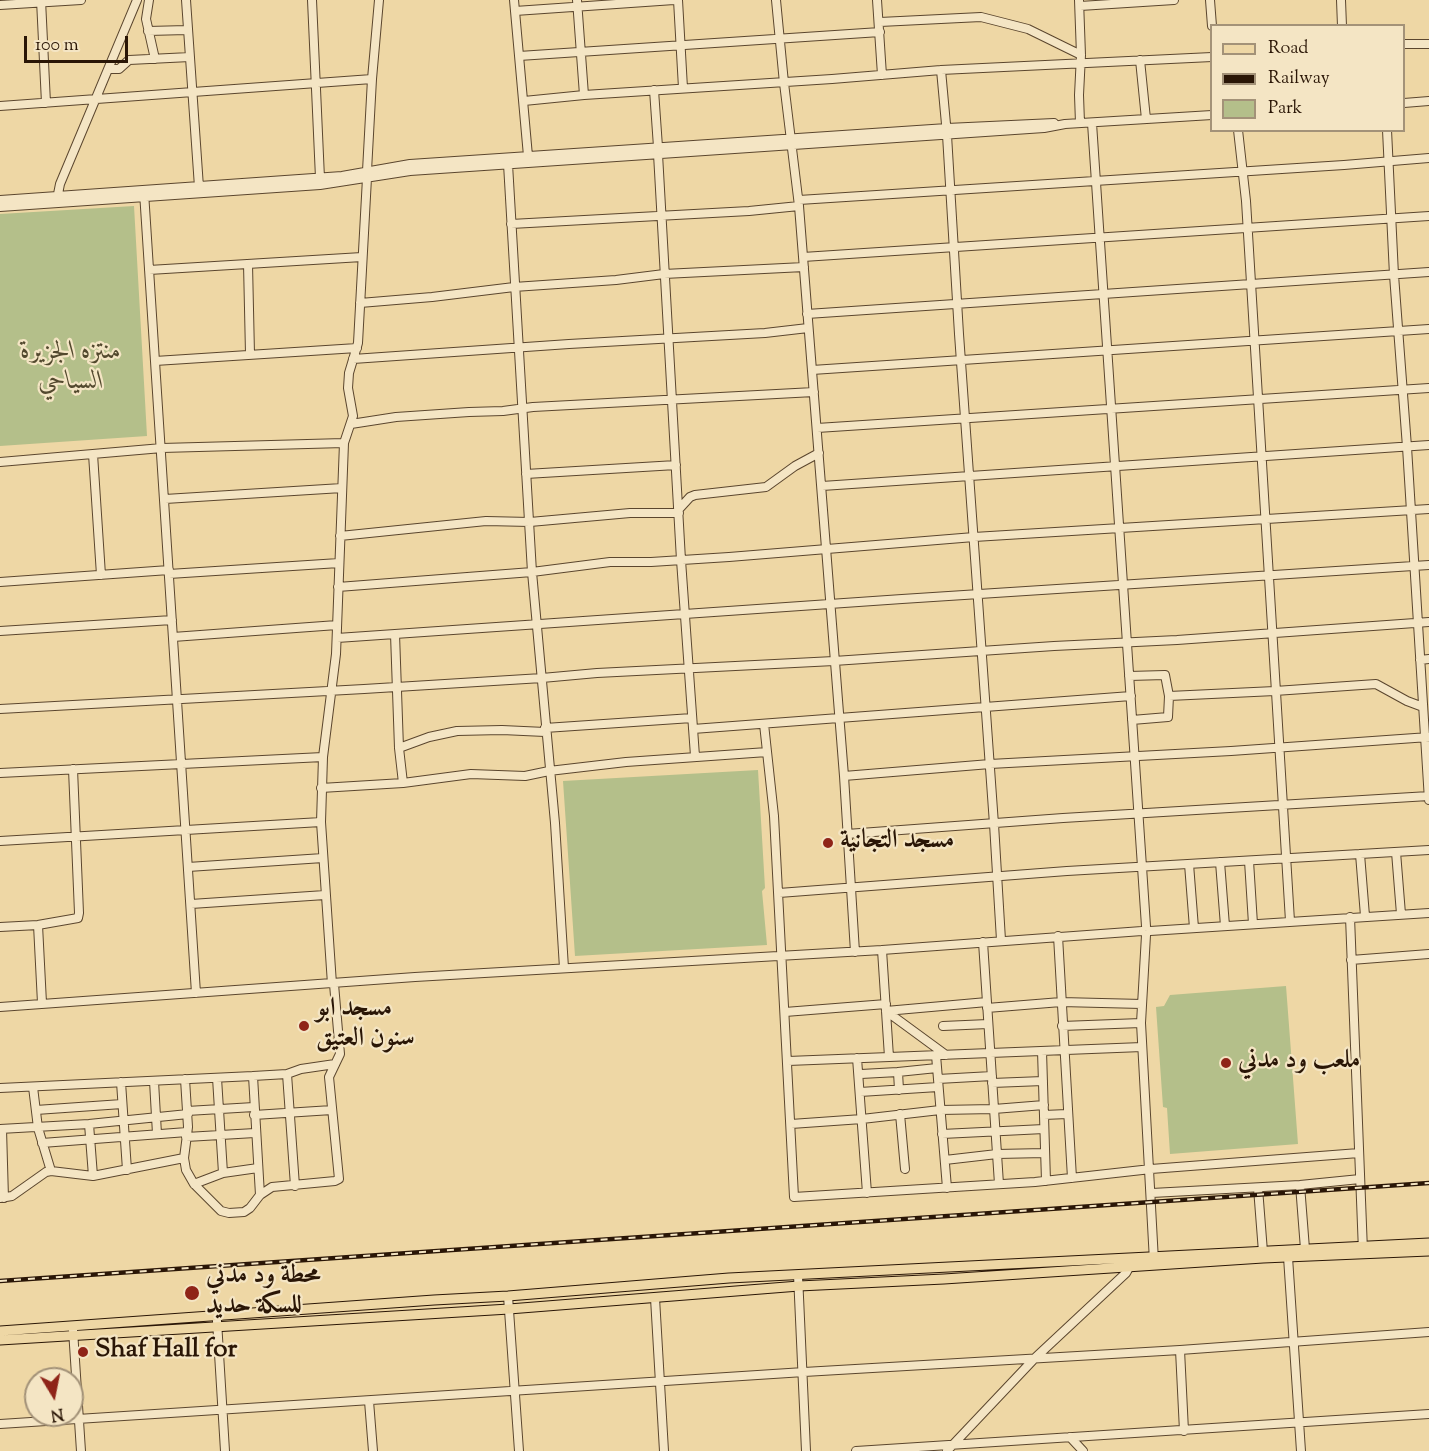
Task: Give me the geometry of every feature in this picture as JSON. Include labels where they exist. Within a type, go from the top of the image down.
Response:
[{"type":"main road","points":[[0,1340],[73,1330],[217,1316],[729,1278],[1288,1257],[1429,1243]]},
{"type":"main road","points":[[1154,1261],[1305,1249],[1429,1251]]},
{"type":"main road","points":[[0,1331],[218,1328],[799,1287],[944,1280],[1131,1262]]},
{"type":"street","points":[[0,6],[41,1],[81,0]]},
{"type":"street","points":[[57,199],[60,184],[137,0]]},
{"type":"street","points":[[149,0],[146,15],[155,59]]},
{"type":"street","points":[[186,0],[199,187]]},
{"type":"street","points":[[312,0],[320,178]]},
{"type":"street","points":[[185,1079],[187,1112],[184,1158],[186,1170],[194,1184],[216,1207],[229,1213],[244,1212],[260,1195],[272,1187],[339,1179],[329,1077],[340,1054],[325,895],[321,788],[337,638],[344,443],[351,424],[353,409],[348,388],[349,374],[357,348],[372,80],[379,0]]},
{"type":"street","points":[[514,0],[528,156]]},
{"type":"street","points":[[515,11],[577,3],[676,0],[683,88]]},
{"type":"street","points":[[776,0],[799,203],[844,776],[855,952]]},
{"type":"street","points":[[878,0],[882,75]]},
{"type":"street","points":[[1080,123],[1080,3],[1174,0]]},
{"type":"street","points":[[1210,0],[1212,24]]},
{"type":"street","points":[[1341,0],[1342,24]]},
{"type":"street","points":[[41,1],[46,103]]},
{"type":"street","points":[[577,3],[584,95]]},
{"type":"street","points":[[880,22],[981,17],[1028,30],[1081,59]]},
{"type":"street","points":[[148,31],[188,30]]},
{"type":"street","points":[[519,56],[880,32]]},
{"type":"street","points":[[1405,44],[1429,44]]},
{"type":"street","points":[[109,69],[119,69],[129,60],[190,57]]},
{"type":"street","points":[[524,100],[1081,59],[1140,60],[1210,57]]},
{"type":"street","points":[[1140,60],[1146,119]]},
{"type":"street","points":[[941,70],[1001,940]]},
{"type":"street","points":[[0,106],[372,80]]},
{"type":"street","points":[[654,90],[684,614],[695,756]]},
{"type":"street","points":[[1405,103],[1429,101]]},
{"type":"street","points":[[0,200],[320,185],[410,164],[792,143],[947,131],[1044,129],[1065,124],[1210,115]]},
{"type":"street","points":[[1092,123],[1146,931],[1141,1023],[1151,1169],[1154,1261]]},
{"type":"street","points":[[1238,132],[1247,227],[1290,921]]},
{"type":"street","points":[[847,834],[1283,803],[1429,797],[1425,703],[1417,623],[1394,275],[1387,132]]},
{"type":"street","points":[[145,194],[199,187],[508,164],[658,150]]},
{"type":"street","points":[[512,224],[662,216],[949,189],[1429,158]]},
{"type":"street","points":[[508,164],[532,572],[555,823],[564,968]]},
{"type":"street","points":[[145,194],[196,993]]},
{"type":"street","points":[[0,207],[57,199]]},
{"type":"street","points":[[803,257],[1429,216]]},
{"type":"street","points":[[149,270],[362,257]]},
{"type":"street","points":[[248,264],[250,354]]},
{"type":"street","points":[[360,303],[664,274],[804,267]]},
{"type":"street","points":[[807,314],[1429,272]]},
{"type":"street","points":[[353,359],[765,333],[808,328]]},
{"type":"street","points":[[812,370],[1429,329]]},
{"type":"street","points":[[155,361],[357,348]]},
{"type":"street","points":[[817,428],[1429,388]]},
{"type":"street","points":[[351,424],[406,417],[814,392]]},
{"type":"street","points":[[0,462],[162,448],[344,443]]},
{"type":"street","points":[[822,486],[1429,445]]},
{"type":"street","points":[[340,536],[486,521],[530,522],[679,511],[690,497],[695,495],[766,488],[795,466],[819,453]]},
{"type":"street","points":[[93,454],[100,575]]},
{"type":"street","points":[[526,474],[676,465]]},
{"type":"street","points":[[165,499],[342,488]]},
{"type":"street","points":[[338,587],[532,572],[610,562],[786,554],[826,548],[974,537],[1429,509]]},
{"type":"street","points":[[0,582],[339,563]]},
{"type":"street","points":[[337,638],[1429,565]]},
{"type":"street","points":[[0,631],[172,620]]},
{"type":"street","points":[[0,709],[397,687],[542,678],[597,672],[834,662],[1429,622]]},
{"type":"street","points":[[173,637],[337,625]]},
{"type":"street","points":[[395,634],[399,748],[403,783]]},
{"type":"street","points":[[1420,660],[1429,659]]},
{"type":"street","points":[[1129,676],[1165,675],[1169,696],[1168,717],[1132,720]]},
{"type":"street","points":[[1169,696],[1376,684],[1425,703]]},
{"type":"street","points":[[693,729],[1131,696]]},
{"type":"street","points":[[399,748],[429,737],[457,732],[545,730],[692,718]]},
{"type":"street","points":[[764,724],[774,816],[783,955],[794,1197],[1046,1181],[1151,1169],[1359,1153]]},
{"type":"street","points":[[844,776],[990,764],[1134,757],[1427,737]]},
{"type":"street","points":[[321,788],[403,783],[471,774],[525,776],[549,771],[695,756],[767,752]]},
{"type":"street","points":[[0,773],[323,757]]},
{"type":"street","points":[[0,927],[38,925],[78,918],[73,769]]},
{"type":"street","points":[[0,841],[321,822]]},
{"type":"street","points":[[779,893],[997,876],[1429,850]]},
{"type":"street","points":[[1396,852],[1401,914]]},
{"type":"street","points":[[1359,854],[1365,916]]},
{"type":"street","points":[[188,867],[323,858]]},
{"type":"street","points":[[1249,861],[1253,924]]},
{"type":"street","points":[[1220,862],[1225,926]]},
{"type":"street","points":[[1189,864],[1194,928]]},
{"type":"street","points":[[191,904],[325,895]]},
{"type":"street","points":[[0,1006],[1429,913]]},
{"type":"street","points":[[1350,917],[1363,1250]]},
{"type":"street","points":[[38,925],[42,1003]]},
{"type":"street","points":[[1058,936],[1072,1178]]},
{"type":"street","points":[[983,942],[999,1184]]},
{"type":"street","points":[[882,950],[889,1057]]},
{"type":"street","points":[[1352,960],[1429,954]]},
{"type":"street","points":[[785,1012],[1061,1002],[1142,1004]]},
{"type":"street","points":[[886,1007],[946,1055]]},
{"type":"street","points":[[1062,1026],[1141,1023]]},
{"type":"street","points":[[943,1026],[988,1024]]},
{"type":"street","points":[[788,1061],[1142,1047]]},
{"type":"street","points":[[1042,1051],[1046,1181]]},
{"type":"street","points":[[936,1055],[947,1188]]},
{"type":"street","points":[[857,1058],[867,1193]]},
{"type":"street","points":[[0,1088],[287,1074],[309,1067],[335,1064]]},
{"type":"street","points":[[861,1074],[937,1068]]},
{"type":"street","points":[[898,1072],[899,1090]]},
{"type":"street","points":[[287,1074],[295,1186]]},
{"type":"street","points":[[253,1076],[260,1195]]},
{"type":"street","points":[[217,1078],[223,1173]]},
{"type":"street","points":[[860,1092],[899,1090],[938,1083],[992,1079],[1043,1081]]},
{"type":"street","points":[[154,1081],[158,1134]]},
{"type":"street","points":[[121,1082],[127,1170]]},
{"type":"street","points":[[33,1087],[38,1128],[51,1171]]},
{"type":"street","points":[[36,1110],[122,1104]]},
{"type":"street","points":[[791,1124],[940,1110],[1044,1105]]},
{"type":"street","points":[[184,1158],[93,1176],[46,1172],[12,1196],[2,1198],[1,1129],[89,1124],[218,1109],[289,1113],[332,1110]]},
{"type":"street","points":[[900,1114],[905,1169]]},
{"type":"street","points":[[1044,1114],[1067,1114]]},
{"type":"street","points":[[89,1124],[93,1176]]},
{"type":"street","points":[[942,1134],[1044,1129]]},
{"type":"street","points":[[42,1143],[158,1134],[220,1136],[255,1133]]},
{"type":"street","points":[[945,1160],[997,1154],[1045,1153]]},
{"type":"street","points":[[194,1184],[223,1173],[258,1168]]},
{"type":"street","points":[[1152,1193],[1257,1188],[1360,1179]]},
{"type":"street","points":[[1300,1185],[1305,1249]]},
{"type":"street","points":[[1257,1188],[1263,1252]]},
{"type":"street","points":[[1288,1257],[1301,1451]]},
{"type":"street","points":[[950,1448],[1035,1358],[1126,1273],[1131,1262]]},
{"type":"street","points":[[798,1275],[806,1451]]},
{"type":"street","points":[[508,1296],[519,1451]]},
{"type":"street","points":[[655,1298],[664,1451]]},
{"type":"street","points":[[217,1316],[225,1451]]},
{"type":"street","points":[[73,1330],[75,1367]]},
{"type":"street","points":[[84,1419],[1180,1350],[1429,1332]]},
{"type":"street","points":[[1180,1350],[1184,1431]]},
{"type":"street","points":[[369,1401],[373,1451]]},
{"type":"street","points":[[856,1451],[950,1448],[1025,1440],[1429,1414]]},
{"type":"street","points":[[0,1424],[24,1422]]},
{"type":"street","points":[[80,1427],[81,1451]]},
{"type":"street","points":[[1070,1437],[1083,1451]]},
{"type":"street","points":[[1025,1440],[1026,1451]]},
{"type":"green space","name":"منتزه الجزيرة السياحي","points":[[134,206],[147,436],[0,446],[0,214]]},
{"type":"green space","points":[[758,770],[765,888],[762,891],[767,945],[575,956],[563,781]]},
{"type":"green space","name":"ملعب ود مدني","points":[[1286,986],[1298,1144],[1170,1154],[1167,1108],[1163,1107],[1156,1007],[1164,1006],[1170,995]]},
{"type":"railway","points":[[0,1281],[1429,1183]]},
{"type":"place","name":"مسجد التجانية","points":[[828,843]]},
{"type":"place","name":"مسجد ابو سنون العتيق","points":[[304,1026]]},
{"type":"place","name":"ملعب ود مدني","points":[[1226,1063]]},
{"type":"place","name":"محطة ود مدني للسكة حديد","points":[[192,1293]]},
{"type":"place","name":"Shaf Hall for","points":[[83,1352]]}]
